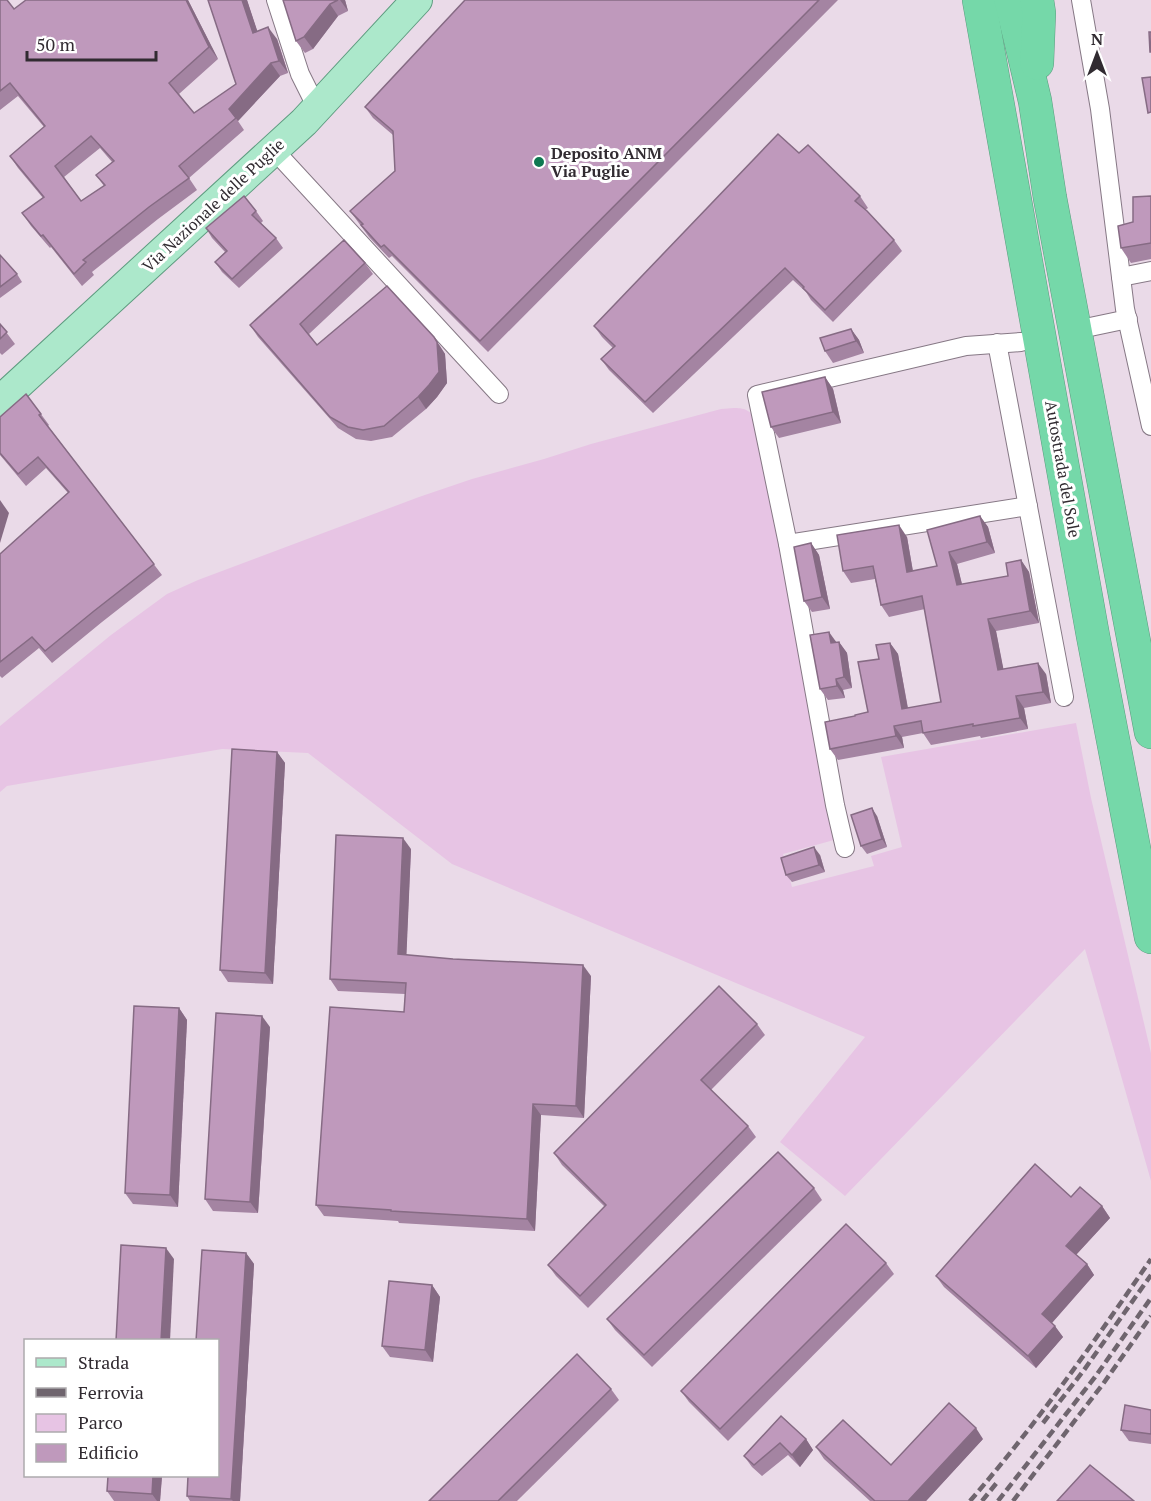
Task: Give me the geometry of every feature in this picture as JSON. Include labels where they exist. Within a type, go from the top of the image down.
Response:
[{"type":"highway","name":"Autostrada del Sole","points":[[979,0],[1091,624],[1151,937]]},
{"type":"highway","points":[[1011,0],[1035,101],[1050,198],[1151,732]]},
{"type":"highway","points":[[1035,101],[1039,13],[1037,0]]},
{"type":"main road","name":"Via Nazionale delle Puglie","points":[[0,401],[274,150],[317,108],[417,0]]},
{"type":"street","points":[[276,0],[300,75],[317,108]]},
{"type":"street","points":[[1082,0],[1100,110],[1121,277],[1151,426]]},
{"type":"street","points":[[274,150],[499,394]]},
{"type":"street","points":[[1121,277],[1151,271]]},
{"type":"street","points":[[1090,327],[1128,319]]},
{"type":"street","points":[[845,848],[835,805],[788,544],[757,395],[966,345],[1021,342]]},
{"type":"street","points":[[997,344],[1064,697]]},
{"type":"street","points":[[788,544],[1028,506]]},
{"type":"green space","points":[[734,408],[748,411],[758,422],[834,840],[783,854],[792,887],[874,866],[871,856],[902,847],[881,757],[1076,723],[1091,798],[1151,1053],[1151,1181],[1085,949],[845,1196],[780,1142],[865,1037],[452,864],[308,753],[222,749],[7,786],[0,792],[0,726],[111,635],[167,594],[198,580],[472,479],[591,444],[721,409]]},
{"type":"building","points":[[0,0],[7,0],[14,9],[26,0],[186,0],[209,47],[169,83],[194,113],[236,84],[208,0],[242,0],[253,33],[268,27],[279,61],[271,63],[229,109],[236,118],[179,166],[189,178],[83,260],[86,262],[74,274],[22,213],[44,197],[10,156],[45,126],[10,83],[0,91]],"holes":[[[91,136],[114,161],[96,175],[105,185],[81,201],[55,166]]]},
{"type":"building","points":[[283,0],[338,0],[330,4],[304,37],[296,41]]},
{"type":"building","name":"Deposito ANM Via Puglie","points":[[465,0],[819,0],[480,341],[384,245],[381,247],[350,211],[395,171],[393,131],[365,107]]},
{"type":"building","points":[[1149,32],[1151,32],[1151,52],[1150,52]]},
{"type":"building","points":[[1151,77],[1151,112],[1148,113],[1142,78]]},
{"type":"building","points":[[778,134],[799,153],[808,145],[860,196],[855,201],[894,240],[825,310],[785,268],[645,402],[601,359],[615,346],[594,326]]},
{"type":"building","points":[[244,196],[256,211],[252,215],[276,238],[232,279],[215,262],[227,251],[206,228]]},
{"type":"building","points":[[1151,196],[1151,243],[1121,248],[1118,226],[1133,222],[1133,197]]},
{"type":"building","points":[[344,240],[365,263],[300,324],[317,345],[387,286],[437,342],[439,372],[429,385],[384,426],[363,430],[348,427],[330,417],[250,325]]},
{"type":"building","points":[[0,255],[17,274],[0,287]]},
{"type":"building","points":[[0,324],[7,332],[0,339]]},
{"type":"building","points":[[851,329],[856,341],[825,351],[820,338]]},
{"type":"building","points":[[825,377],[833,412],[771,427],[762,392]]},
{"type":"building","points":[[26,394],[41,414],[39,415],[154,564],[45,651],[32,637],[0,662],[0,554],[69,492],[38,457],[18,474],[0,453],[0,417]]},
{"type":"building","points":[[980,516],[987,542],[949,552],[957,585],[1008,576],[1006,563],[1021,560],[1030,611],[988,619],[998,670],[1038,663],[1043,692],[1016,696],[1020,718],[923,733],[921,721],[894,726],[896,736],[830,749],[825,722],[868,712],[858,662],[879,659],[876,645],[890,643],[902,709],[941,702],[922,596],[881,605],[873,566],[843,571],[837,535],[899,525],[907,572],[937,566],[927,530]]},
{"type":"building","points":[[811,543],[822,597],[804,601],[794,547]]},
{"type":"building","points":[[829,632],[831,643],[839,642],[844,677],[836,679],[837,686],[820,689],[810,635]]},
{"type":"building","points":[[232,749],[277,752],[265,973],[220,970]]},
{"type":"building","points":[[872,808],[882,839],[861,846],[851,815]]},
{"type":"building","points":[[336,835],[403,838],[398,954],[583,965],[576,1106],[533,1104],[527,1219],[316,1205],[330,1007],[404,1012],[406,983],[330,979]]},
{"type":"building","points":[[814,847],[819,865],[786,875],[781,858]]},
{"type":"building","points":[[719,986],[757,1024],[701,1080],[748,1126],[580,1296],[548,1265],[606,1205],[554,1153]]},
{"type":"building","points":[[134,1006],[179,1008],[170,1195],[125,1193]]},
{"type":"building","points":[[216,1013],[262,1016],[250,1202],[205,1199]]},
{"type":"building","points":[[778,1152],[814,1188],[644,1355],[607,1319]]},
{"type":"building","points":[[1035,1164],[1071,1197],[1080,1187],[1102,1206],[1066,1246],[1087,1264],[1042,1314],[1055,1326],[1028,1356],[936,1276]]},
{"type":"building","points":[[846,1224],[886,1263],[720,1429],[681,1391]]},
{"type":"building","points":[[121,1245],[166,1248],[161,1339],[116,1339]]},
{"type":"building","points":[[202,1250],[246,1253],[231,1499],[187,1496],[188,1477],[219,1477],[219,1339],[196,1339]]},
{"type":"building","points":[[389,1281],[432,1285],[425,1350],[382,1346]]},
{"type":"building","points":[[577,1354],[611,1389],[498,1501],[429,1501]]},
{"type":"building","points":[[949,1403],[976,1428],[908,1501],[875,1501],[816,1447],[843,1420],[891,1465]]},
{"type":"building","points":[[1125,1405],[1151,1410],[1151,1434],[1121,1430]]},
{"type":"building","points":[[781,1416],[806,1439],[792,1455],[780,1443],[754,1465],[744,1456]]},
{"type":"building","points":[[1090,1465],[1134,1501],[1057,1501]]},
{"type":"building","points":[[108,1477],[153,1477],[152,1494],[107,1491]]},
{"type":"railway","points":[[970,1501],[1041,1413],[1151,1259]]},
{"type":"railway","points":[[1043,1423],[1084,1370],[1151,1275]]},
{"type":"railway","points":[[998,1501],[1095,1377],[1151,1298]]},
{"type":"railway","points":[[1013,1501],[1103,1384],[1151,1316]]},
{"type":"railway","points":[[982,1501],[999,1480]]},
{"type":"place","name":"Deposito ANM Via Puglie","points":[[539,162]]}]
